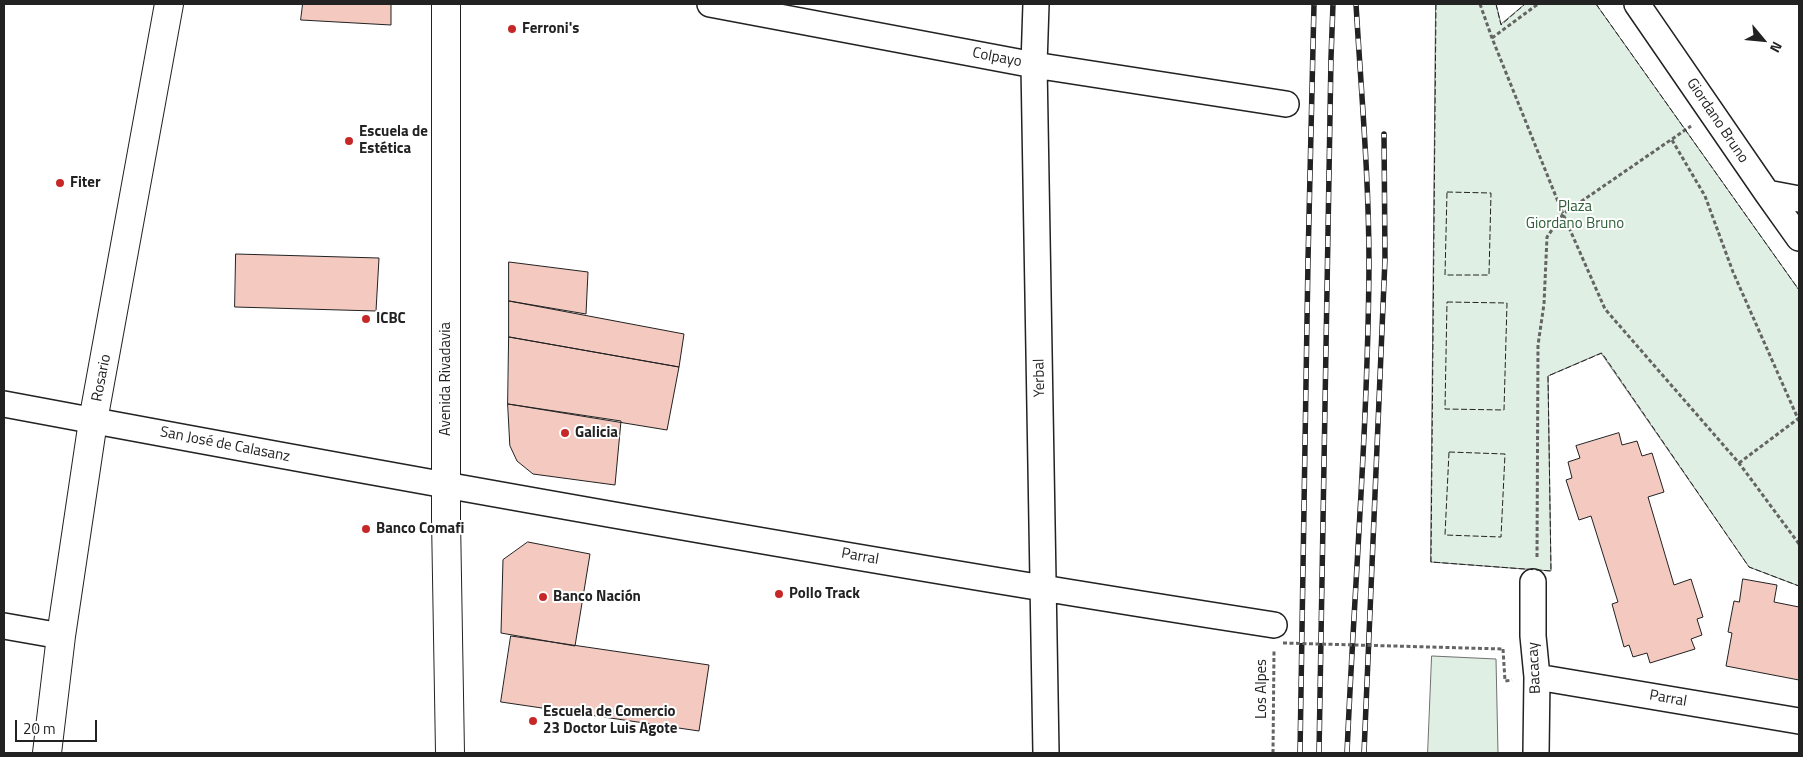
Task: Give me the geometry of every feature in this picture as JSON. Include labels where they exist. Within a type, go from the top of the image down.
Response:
[{"type":"street","name":"Rosario","points":[[46,753],[61,636],[94,421],[169,4]]},
{"type":"street","name":"Avenida Rivadavia","points":[[446,4],[446,486],[450,753]]},
{"type":"street","name":"Colpayo","points":[[710,4],[1034,64],[1286,104]]},
{"type":"street","name":"Yerbal","points":[[1036,4],[1034,64],[1046,753]]},
{"type":"street","name":"Giordano Bruno","points":[[1637,4],[1799,238]]},
{"type":"street","points":[[1767,194],[1799,199]]},
{"type":"street","name":"San José de Calasanz","points":[[4,404],[446,486]]},
{"type":"street","name":"Parral","points":[[446,486],[1044,589],[1279,634]]},
{"type":"street","name":"Bacacay","points":[[1533,582],[1533,636],[1537,677],[1536,753]]},
{"type":"street","points":[[4,626],[61,636]]},
{"type":"street","name":"Parral","points":[[1537,677],[1799,721]]},
{"type":"path","points":[[1480,4],[1563,214],[1605,309],[1739,463],[1799,544]]},
{"type":"path","points":[[1492,38],[1538,4]]},
{"type":"path","points":[[1533,582],[1538,571],[1538,345],[1544,304],[1547,237],[1563,214],[1711,112]]},
{"type":"path","points":[[1672,140],[1705,196],[1733,272],[1799,419],[1739,463]]},
{"type":"path","points":[[1279,634],[1503,649],[1505,681]]},
{"type":"path","name":"Los Alpes","points":[[1273,753],[1279,634]]},
{"type":"green space","name":"Plaza Giordano Bruno","points":[[1436,4],[1496,4],[1501,24],[1525,4],[1596,4],[1799,290],[1799,586],[1749,567],[1601,353],[1548,376],[1551,571],[1431,562]]},
{"type":"green space","points":[[1432,656],[1496,659],[1498,753],[1428,753]]},
{"type":"building","points":[[303,4],[391,4],[391,25],[301,20]]},
{"type":"building","points":[[236,254],[379,258],[376,311],[235,307]]},
{"type":"building","points":[[509,262],[588,272],[586,314],[509,301]]},
{"type":"building","points":[[509,301],[684,334],[679,367],[509,337]]},
{"type":"building","points":[[509,337],[679,367],[667,430],[508,404]]},
{"type":"building","name":"Galicia","points":[[508,404],[621,421],[615,485],[533,474],[517,461],[510,446]]},
{"type":"building","points":[[1619,433],[1622,445],[1637,441],[1642,456],[1652,453],[1664,492],[1648,497],[1674,585],[1691,579],[1703,617],[1697,619],[1702,635],[1691,639],[1695,649],[1650,663],[1647,653],[1633,657],[1629,645],[1624,647],[1612,604],[1618,602],[1591,516],[1579,520],[1566,480],[1572,478],[1568,462],[1580,458],[1576,446]]},
{"type":"building","name":"Banco Nación","points":[[528,542],[590,554],[575,646],[501,633],[503,560]]},
{"type":"building","points":[[1743,579],[1777,585],[1774,602],[1799,607],[1799,680],[1726,666],[1732,633],[1728,632],[1734,601],[1739,602]]},
{"type":"building","points":[[511,636],[709,665],[699,731],[501,702]]},
{"type":"railway","points":[[1300,753],[1314,4]]},
{"type":"railway","points":[[1319,753],[1333,4]]},
{"type":"railway","points":[[1347,753],[1363,447],[1369,264],[1366,166],[1356,4]]},
{"type":"railway","points":[[1364,753],[1385,259],[1384,134]]},
{"type":"fence","points":[[1436,4],[1431,562],[1551,571],[1548,376],[1602,353],[1749,567],[1799,586]]},
{"type":"fence","points":[[1496,4],[1501,25],[1525,4]]},
{"type":"fence","points":[[1596,4],[1799,290]]},
{"type":"fence","points":[[1447,192],[1491,193],[1489,275],[1445,275],[1447,192]]},
{"type":"fence","points":[[1447,302],[1507,303],[1504,410],[1445,409],[1447,302]]},
{"type":"fence","points":[[1449,452],[1505,454],[1501,537],[1445,535],[1449,452]]},
{"type":"place","name":"Ferroni's","points":[[512,29]]},
{"type":"place","name":"Escuela de Estética","points":[[349,141]]},
{"type":"place","name":"Fiter","points":[[60,183]]},
{"type":"place","name":"ICBC","points":[[366,319]]},
{"type":"place","name":"Galicia","points":[[565,433]]},
{"type":"place","name":"Banco Comafi","points":[[366,529]]},
{"type":"place","name":"Pollo Track","points":[[779,594]]},
{"type":"place","name":"Banco Nación","points":[[543,597]]},
{"type":"place","name":"Escuela de Comercio 23 Doctor Luis Agote","points":[[533,721]]}]
